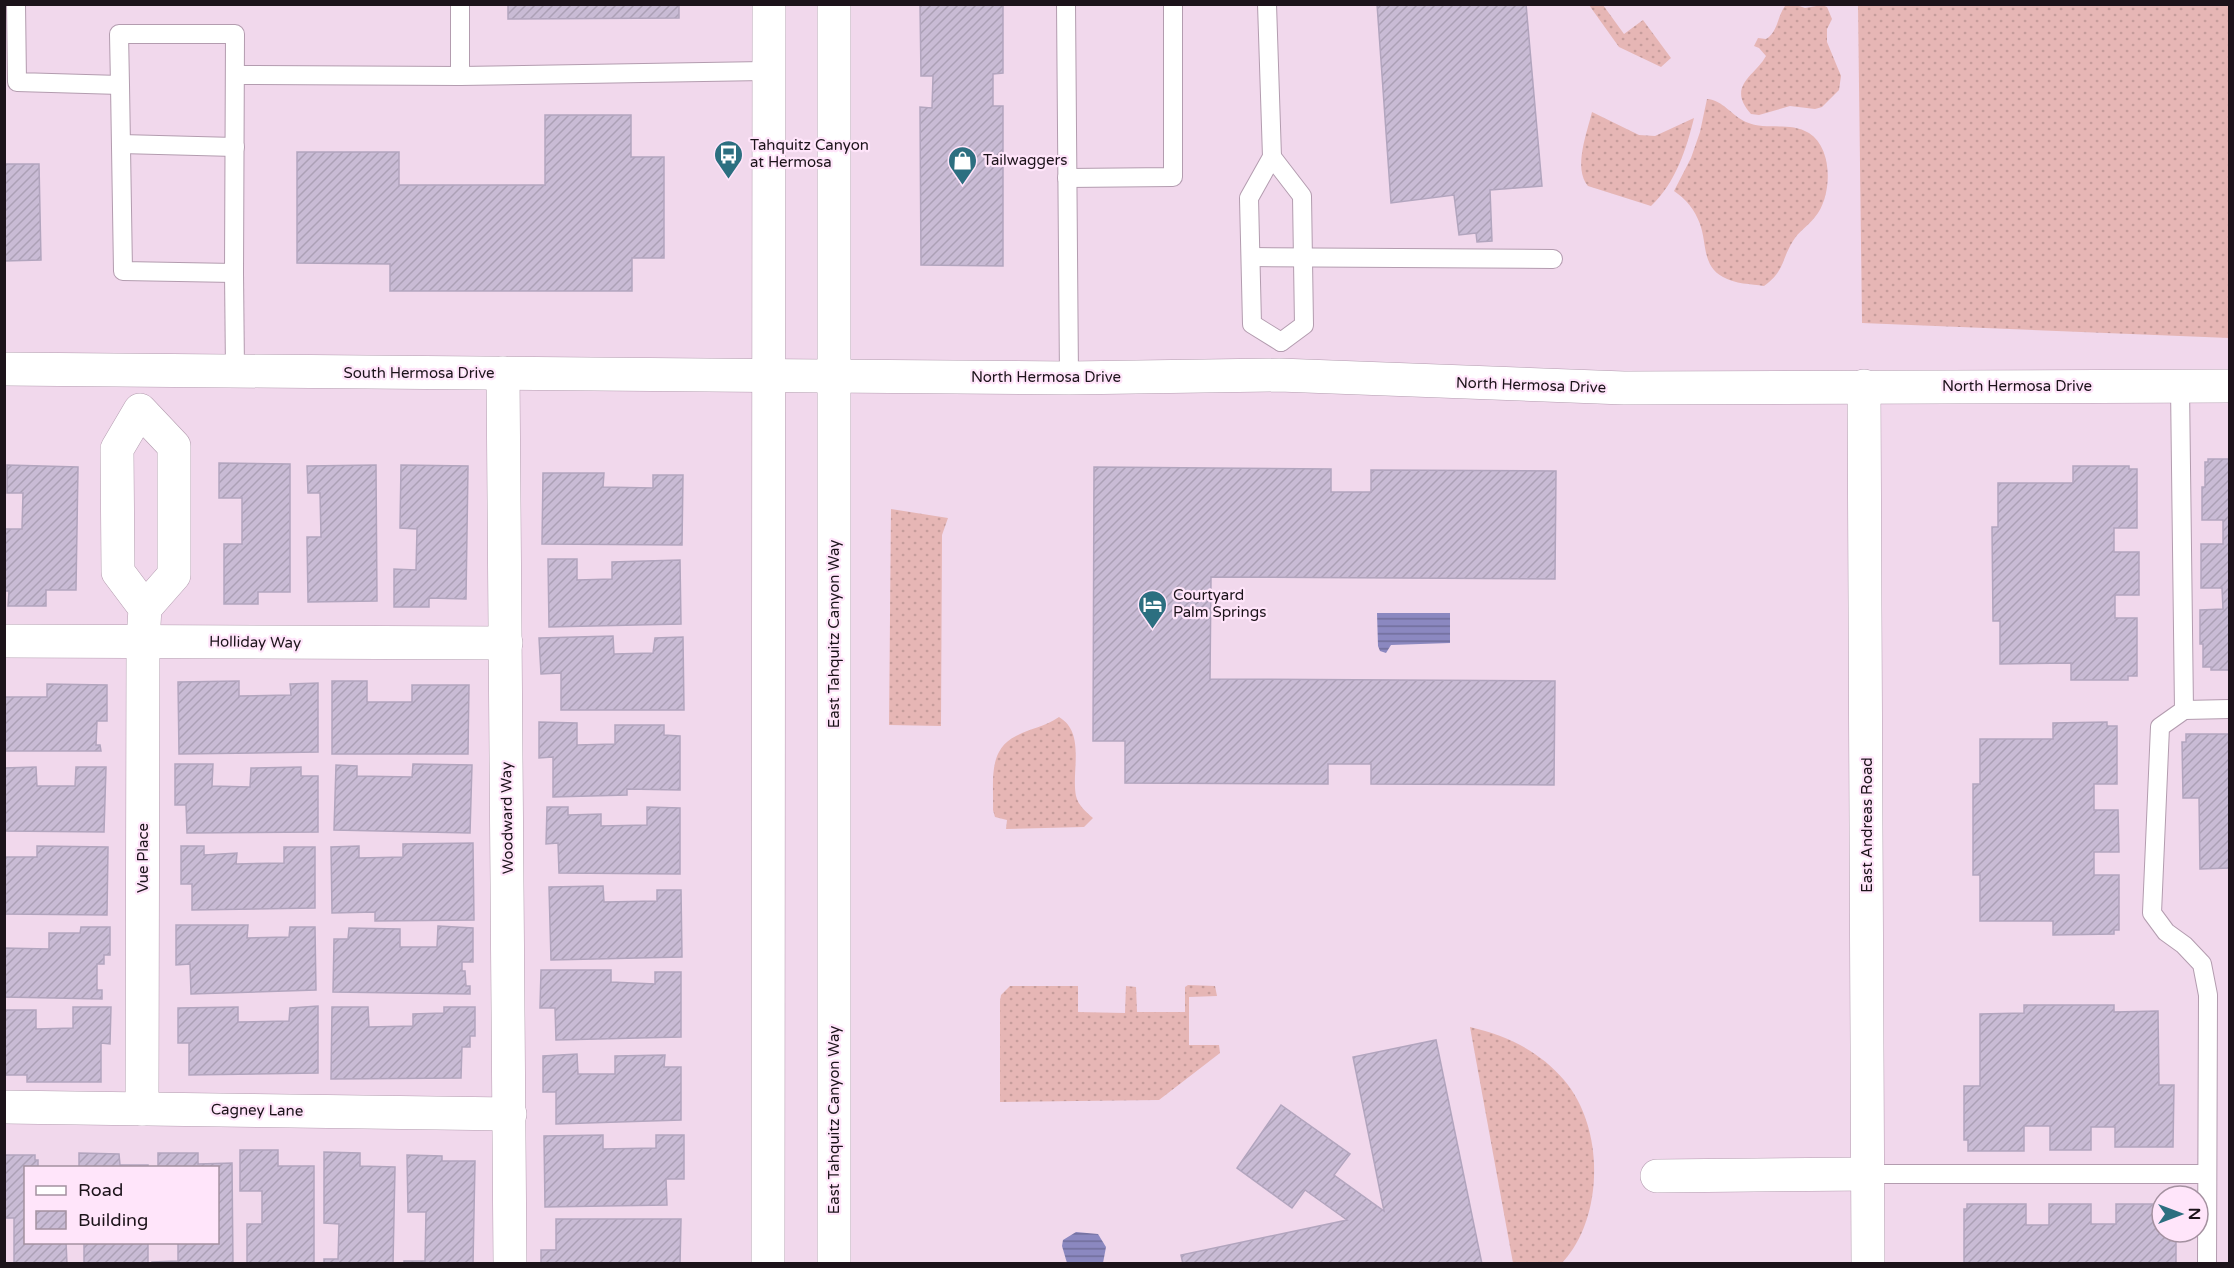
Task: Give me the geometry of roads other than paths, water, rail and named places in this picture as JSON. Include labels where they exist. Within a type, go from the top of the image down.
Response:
[{"type":"street","points":[[768,1263],[769,4]]},
{"type":"street","name":"East Tahquitz Canyon Way","points":[[834,4],[834,1263]]},
{"type":"street","name":"South Hermosa Drive","points":[[4,369],[833,375]]},
{"type":"street","points":[[139,370],[140,410],[117,449],[118,572],[145,608],[174,575],[174,446],[140,410]]},
{"type":"street","name":"Woodward Way","points":[[503,373],[510,1263]]},
{"type":"street","name":"North Hermosa Drive","points":[[833,375],[1069,378],[1280,375],[1624,388],[2229,386]]},
{"type":"street","name":"East Andreas Road","points":[[1864,386],[1868,1263]]},
{"type":"street","name":"Vue Place","points":[[142,1109],[143,641],[145,608]]},
{"type":"street","name":"Holliday Way","points":[[4,641],[506,643]]},
{"type":"street","name":"Cagney Lane","points":[[4,1107],[510,1113]]},
{"type":"street","points":[[1657,1176],[1869,1174]]},
{"type":"lane","points":[[16,4],[17,82],[120,85]]},
{"type":"lane","points":[[460,4],[460,76]]},
{"type":"lane","points":[[1066,4],[1069,378]]},
{"type":"lane","points":[[1067,178],[1173,177],[1173,4]]},
{"type":"lane","points":[[1267,4],[1272,158],[1249,198],[1252,324],[1281,342]]},
{"type":"lane","points":[[234,273],[123,271],[119,34],[235,34],[235,371]]},
{"type":"lane","points":[[236,75],[460,76],[769,71]]},
{"type":"lane","points":[[121,144],[235,147]]},
{"type":"lane","points":[[1272,158],[1302,196],[1304,325],[1281,342]]},
{"type":"lane","points":[[1251,257],[1554,259]]},
{"type":"lane","points":[[1280,375],[1281,342]]},
{"type":"lane","points":[[2180,386],[2184,710]]},
{"type":"lane","points":[[2207,1263],[2208,995],[2202,963],[2184,945],[2166,932],[2152,913],[2160,727],[2184,710],[2229,709]]},
{"type":"lane","points":[[1869,1174],[2207,1173]]},
{"type":"place","name":"Tahquitz Canyon at Hermosa","points":[[729,180]]},
{"type":"place","name":"Tailwaggers","points":[[962,186]]},
{"type":"place","name":"Courtyard Palm Springs","points":[[1152,630]]}]
